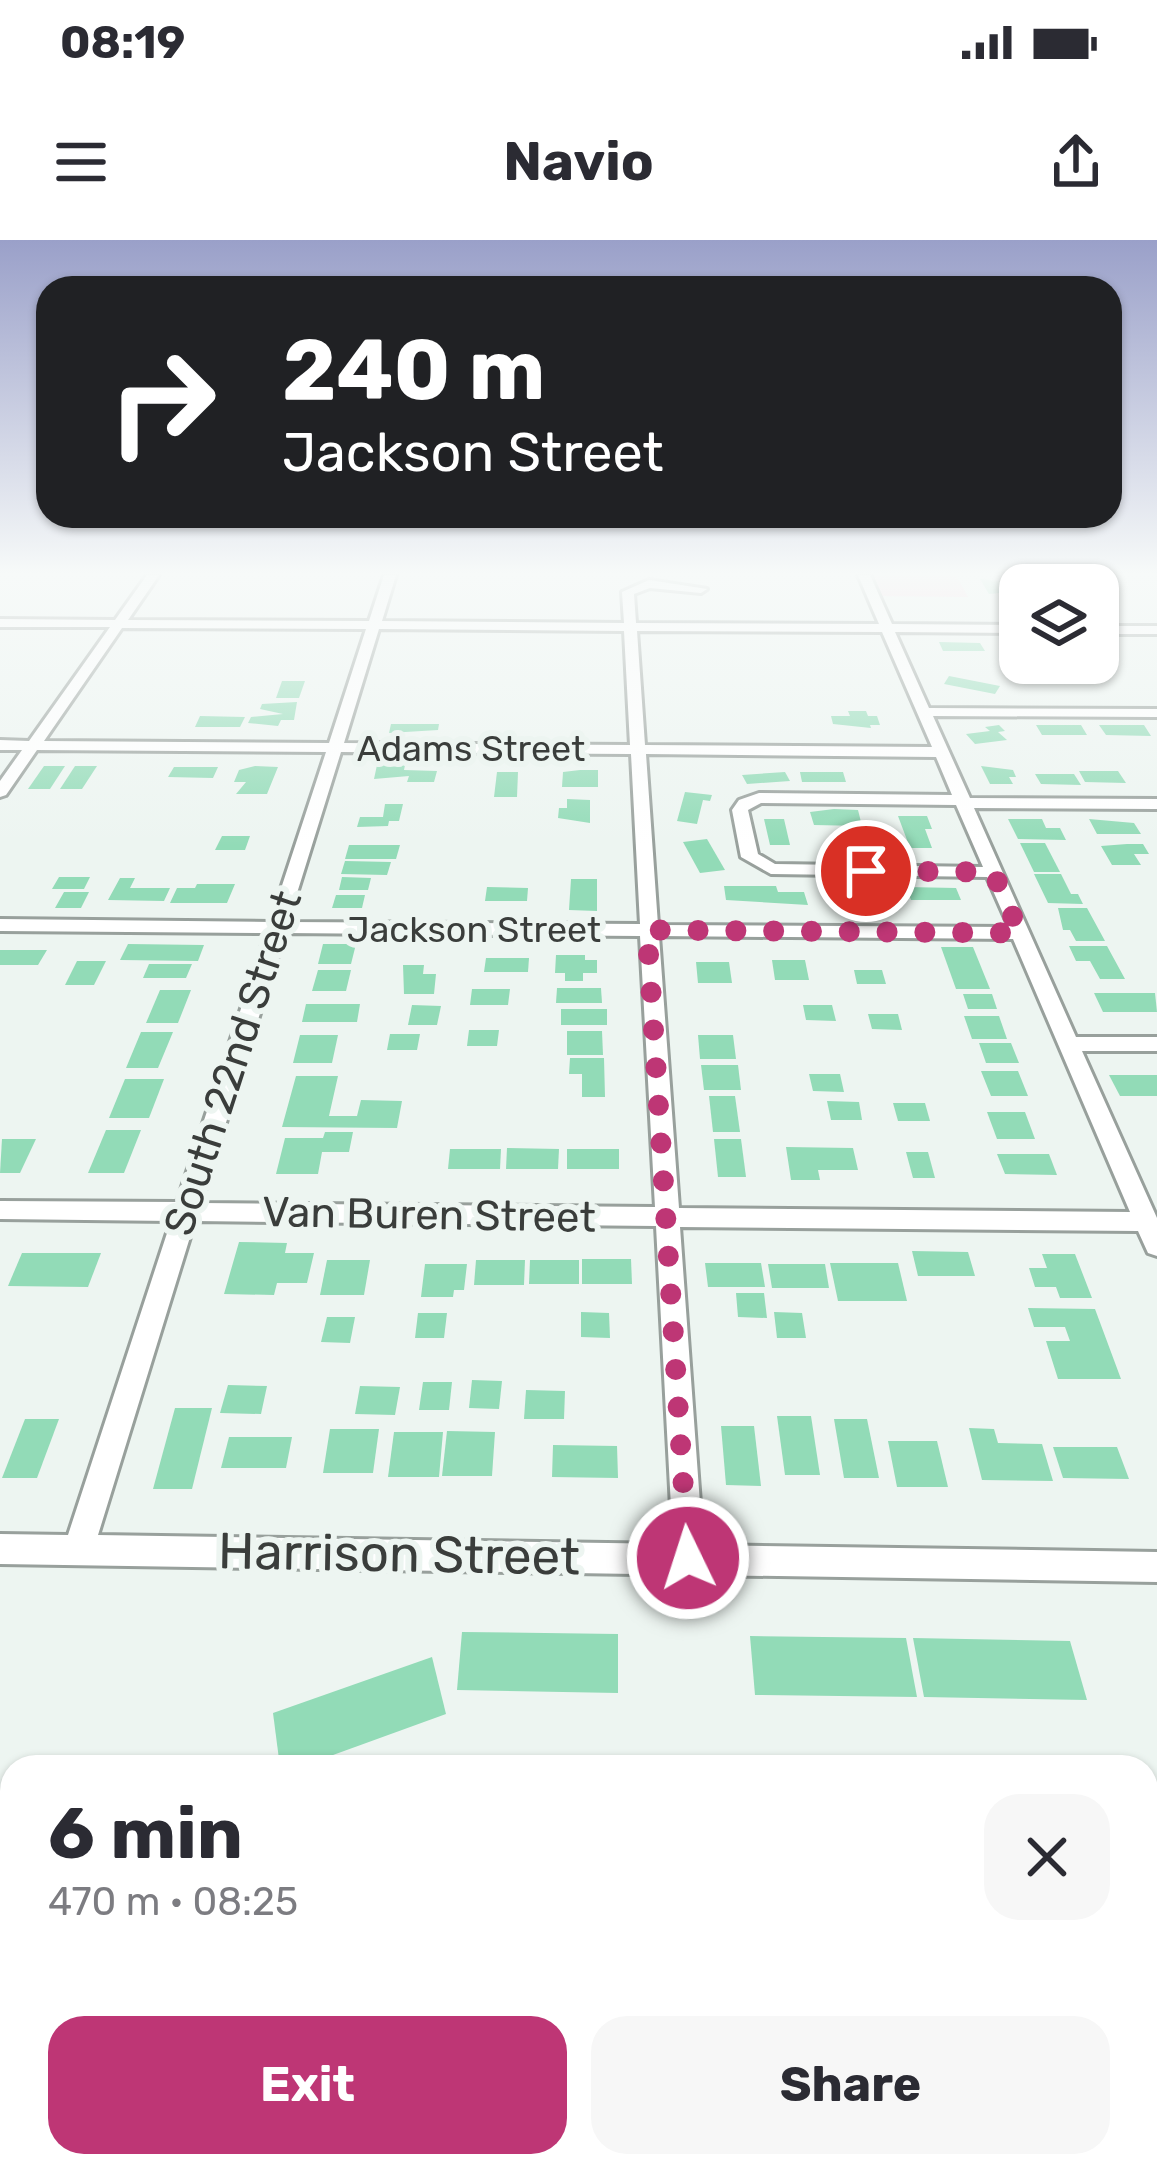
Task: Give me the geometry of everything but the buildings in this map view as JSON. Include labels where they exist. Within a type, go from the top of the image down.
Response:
[{"type":"street","points":[[0,792],[89,665]]},
{"type":"street","name":"South 22nd Street","points":[[78,1550],[361,665]]},
{"type":"street","points":[[632,665],[688,1558]]},
{"type":"street","points":[[903,665],[1157,1246]]},
{"type":"street","points":[[924,712],[1157,713]]},
{"type":"street","name":"Adams Street","points":[[0,745],[941,752]]},
{"type":"street","points":[[993,872],[771,869],[750,857],[740,810],[745,802],[759,798],[1156,806]]},
{"type":"street","name":"Jackson Street","points":[[0,925],[1020,933]]},
{"type":"street","points":[[1068,1044],[1157,1044]]},
{"type":"street","points":[[1130,1185],[1157,1185]]},
{"type":"street","name":"Van Buren Street","points":[[0,1210],[1147,1222]]},
{"type":"street","name":"Harrison Street","points":[[0,1549],[1157,1567]]},
{"type":"route","points":[[688,1558],[647,930],[1020,933],[993,872],[866,871]]}]
